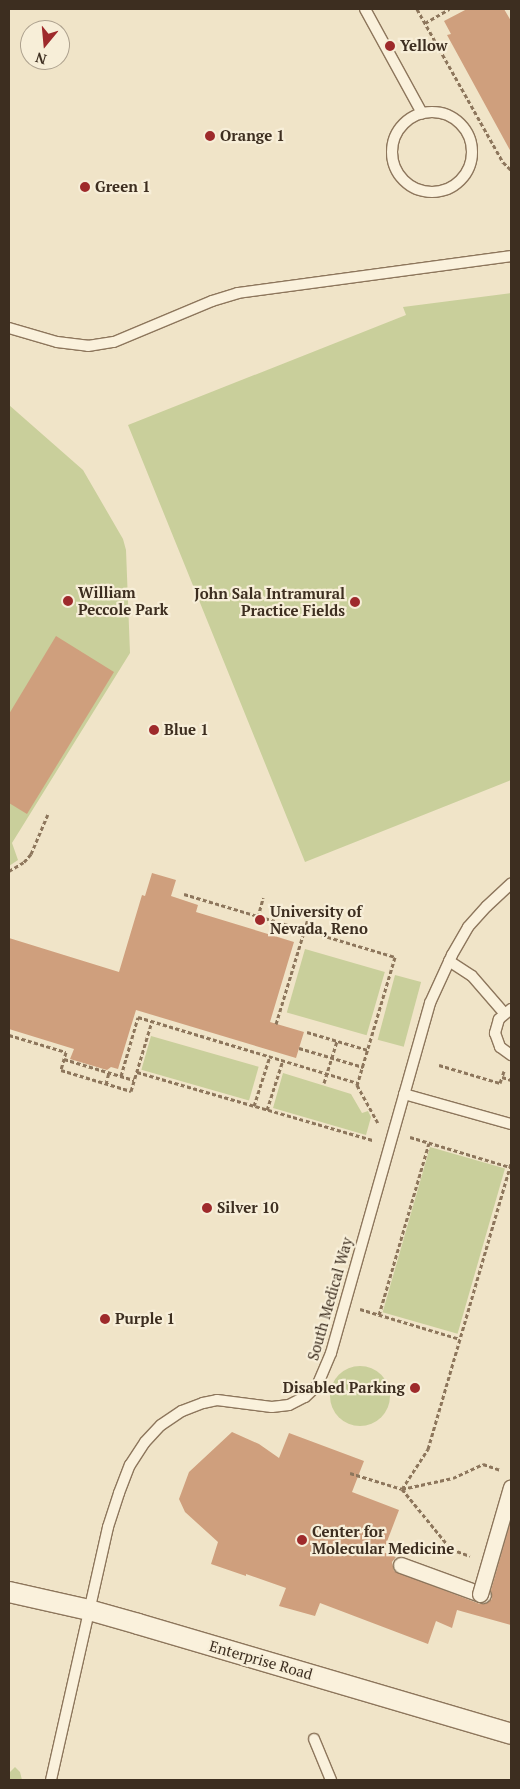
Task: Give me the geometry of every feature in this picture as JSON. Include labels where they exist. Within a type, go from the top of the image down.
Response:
[{"type":"street","points":[[401,1565],[481,1595],[511,1487]]},
{"type":"street","name":"Enterprise Road","points":[[9,1592],[89,1610],[511,1734]]},
{"type":"lane","points":[[365,9],[422,114]]},
{"type":"lane","points":[[436,113],[449,116],[460,124],[468,136],[471,149],[468,169],[455,185],[443,191],[430,192],[412,187],[398,174],[393,163],[392,150],[394,138],[400,127],[410,118],[422,114],[436,113]]},
{"type":"lane","points":[[9,328],[57,342],[88,346],[114,342],[238,293],[511,256]]},
{"type":"lane","name":"South Medical Way","points":[[51,1780],[89,1610],[118,1493],[130,1465],[145,1442],[161,1425],[182,1411],[203,1402],[234,1401],[272,1407],[289,1405],[305,1397],[317,1386],[331,1353],[430,1003],[449,960],[468,927],[511,884]]},
{"type":"lane","points":[[449,960],[472,976],[508,1011],[495,1026],[495,1034],[500,1048],[511,1055]]},
{"type":"lane","points":[[404,1094],[511,1124]]},
{"type":"lane","points":[[314,1738],[331,1780]]},
{"type":"path","points":[[417,9],[503,162],[511,170]]},
{"type":"path","points":[[424,22],[448,9]]},
{"type":"path","points":[[9,871],[24,862],[31,854],[48,814]]},
{"type":"path","points":[[184,894],[395,957],[358,1083],[378,1123],[377,1128]]},
{"type":"path","points":[[258,916],[263,898]]},
{"type":"path","points":[[276,1024],[310,912]]},
{"type":"path","points":[[121,1076],[138,1017],[358,1083]]},
{"type":"path","points":[[9,1034],[66,1052],[61,1070],[131,1091],[152,1021]]},
{"type":"path","points":[[307,1032],[368,1050]]},
{"type":"path","points":[[324,1082],[337,1041]]},
{"type":"path","points":[[299,1048],[363,1067]]},
{"type":"path","points":[[254,1106],[270,1056]]},
{"type":"path","points":[[64,1059],[134,1080]]},
{"type":"path","points":[[267,1110],[282,1060]]},
{"type":"path","points":[[439,1065],[500,1084],[504,1070],[511,1072]]},
{"type":"path","points":[[106,1084],[109,1072]]},
{"type":"path","points":[[136,1072],[373,1140],[375,1134]]},
{"type":"path","points":[[502,1077],[511,1080]]},
{"type":"path","points":[[402,1489],[428,1449],[511,1165],[405,1136]]},
{"type":"path","points":[[378,1315],[429,1142]]},
{"type":"path","points":[[359,1309],[460,1339]]},
{"type":"path","points":[[350,1473],[402,1489],[453,1478],[483,1464],[501,1470]]},
{"type":"path","points":[[402,1489],[451,1549],[473,1557]]},
{"type":"green space","name":"John Sala Intramural Practice Fields","points":[[511,293],[511,780],[305,862],[128,425],[406,315],[403,307]]},
{"type":"green space","name":"William Peccole Park","points":[[9,405],[83,470],[123,539],[126,550],[130,653],[12,843],[18,860],[9,866]]},
{"type":"green space","points":[[305,949],[385,972],[367,1035],[287,1012]]},
{"type":"green space","points":[[395,975],[421,982],[404,1047],[378,1040]]},
{"type":"green space","points":[[151,1036],[259,1067],[249,1101],[141,1070]]},
{"type":"green space","points":[[283,1073],[351,1094],[362,1113],[368,1111],[371,1117],[366,1135],[273,1108]]},
{"type":"green space","points":[[430,1147],[505,1168],[458,1334],[383,1312]]},
{"type":"green space","points":[[360,1366],[376,1371],[381,1375],[385,1380],[390,1396],[385,1412],[381,1417],[376,1421],[360,1426],[344,1421],[339,1417],[335,1412],[330,1396],[335,1380],[339,1375],[344,1371]]},
{"type":"green space","points":[[15,1767],[20,1772],[22,1780],[9,1780],[9,1773]]},
{"type":"building","points":[[467,9],[504,9],[511,21],[511,152],[447,35],[451,34],[444,21]]},
{"type":"building","points":[[56,636],[114,672],[27,814],[9,803],[9,714]]},
{"type":"building","points":[[152,873],[176,880],[171,896],[198,905],[196,912],[294,942],[270,1022],[304,1032],[296,1058],[136,1010],[118,1069],[111,1067],[107,1070],[70,1059],[74,1049],[9,1029],[9,938],[119,972],[142,895],[145,896]]},
{"type":"building","name":"Center for Molecular Medicine","points":[[232,1432],[259,1444],[279,1458],[289,1433],[364,1461],[352,1492],[399,1510],[383,1552],[396,1557],[392,1562],[394,1571],[480,1604],[485,1604],[492,1599],[491,1590],[511,1520],[511,1625],[457,1610],[452,1628],[436,1621],[428,1644],[320,1603],[315,1616],[279,1606],[286,1588],[211,1564],[218,1542],[185,1512],[179,1499],[189,1472]]},
{"type":"place","name":"Yellow","points":[[390,46]]},
{"type":"place","name":"Orange 1","points":[[210,136]]},
{"type":"place","name":"Green 1","points":[[85,187]]},
{"type":"place","name":"William Peccole Park","points":[[68,601]]},
{"type":"place","name":"John Sala Intramural Practice Fields","points":[[355,602]]},
{"type":"place","name":"Blue 1","points":[[154,730]]},
{"type":"place","name":"University of Nevada, Reno","points":[[260,920]]},
{"type":"place","name":"Silver 10","points":[[207,1208]]},
{"type":"place","name":"Purple 1","points":[[105,1319]]},
{"type":"place","name":"Disabled Parking","points":[[415,1388]]},
{"type":"place","name":"Center for Molecular Medicine","points":[[302,1540]]}]
